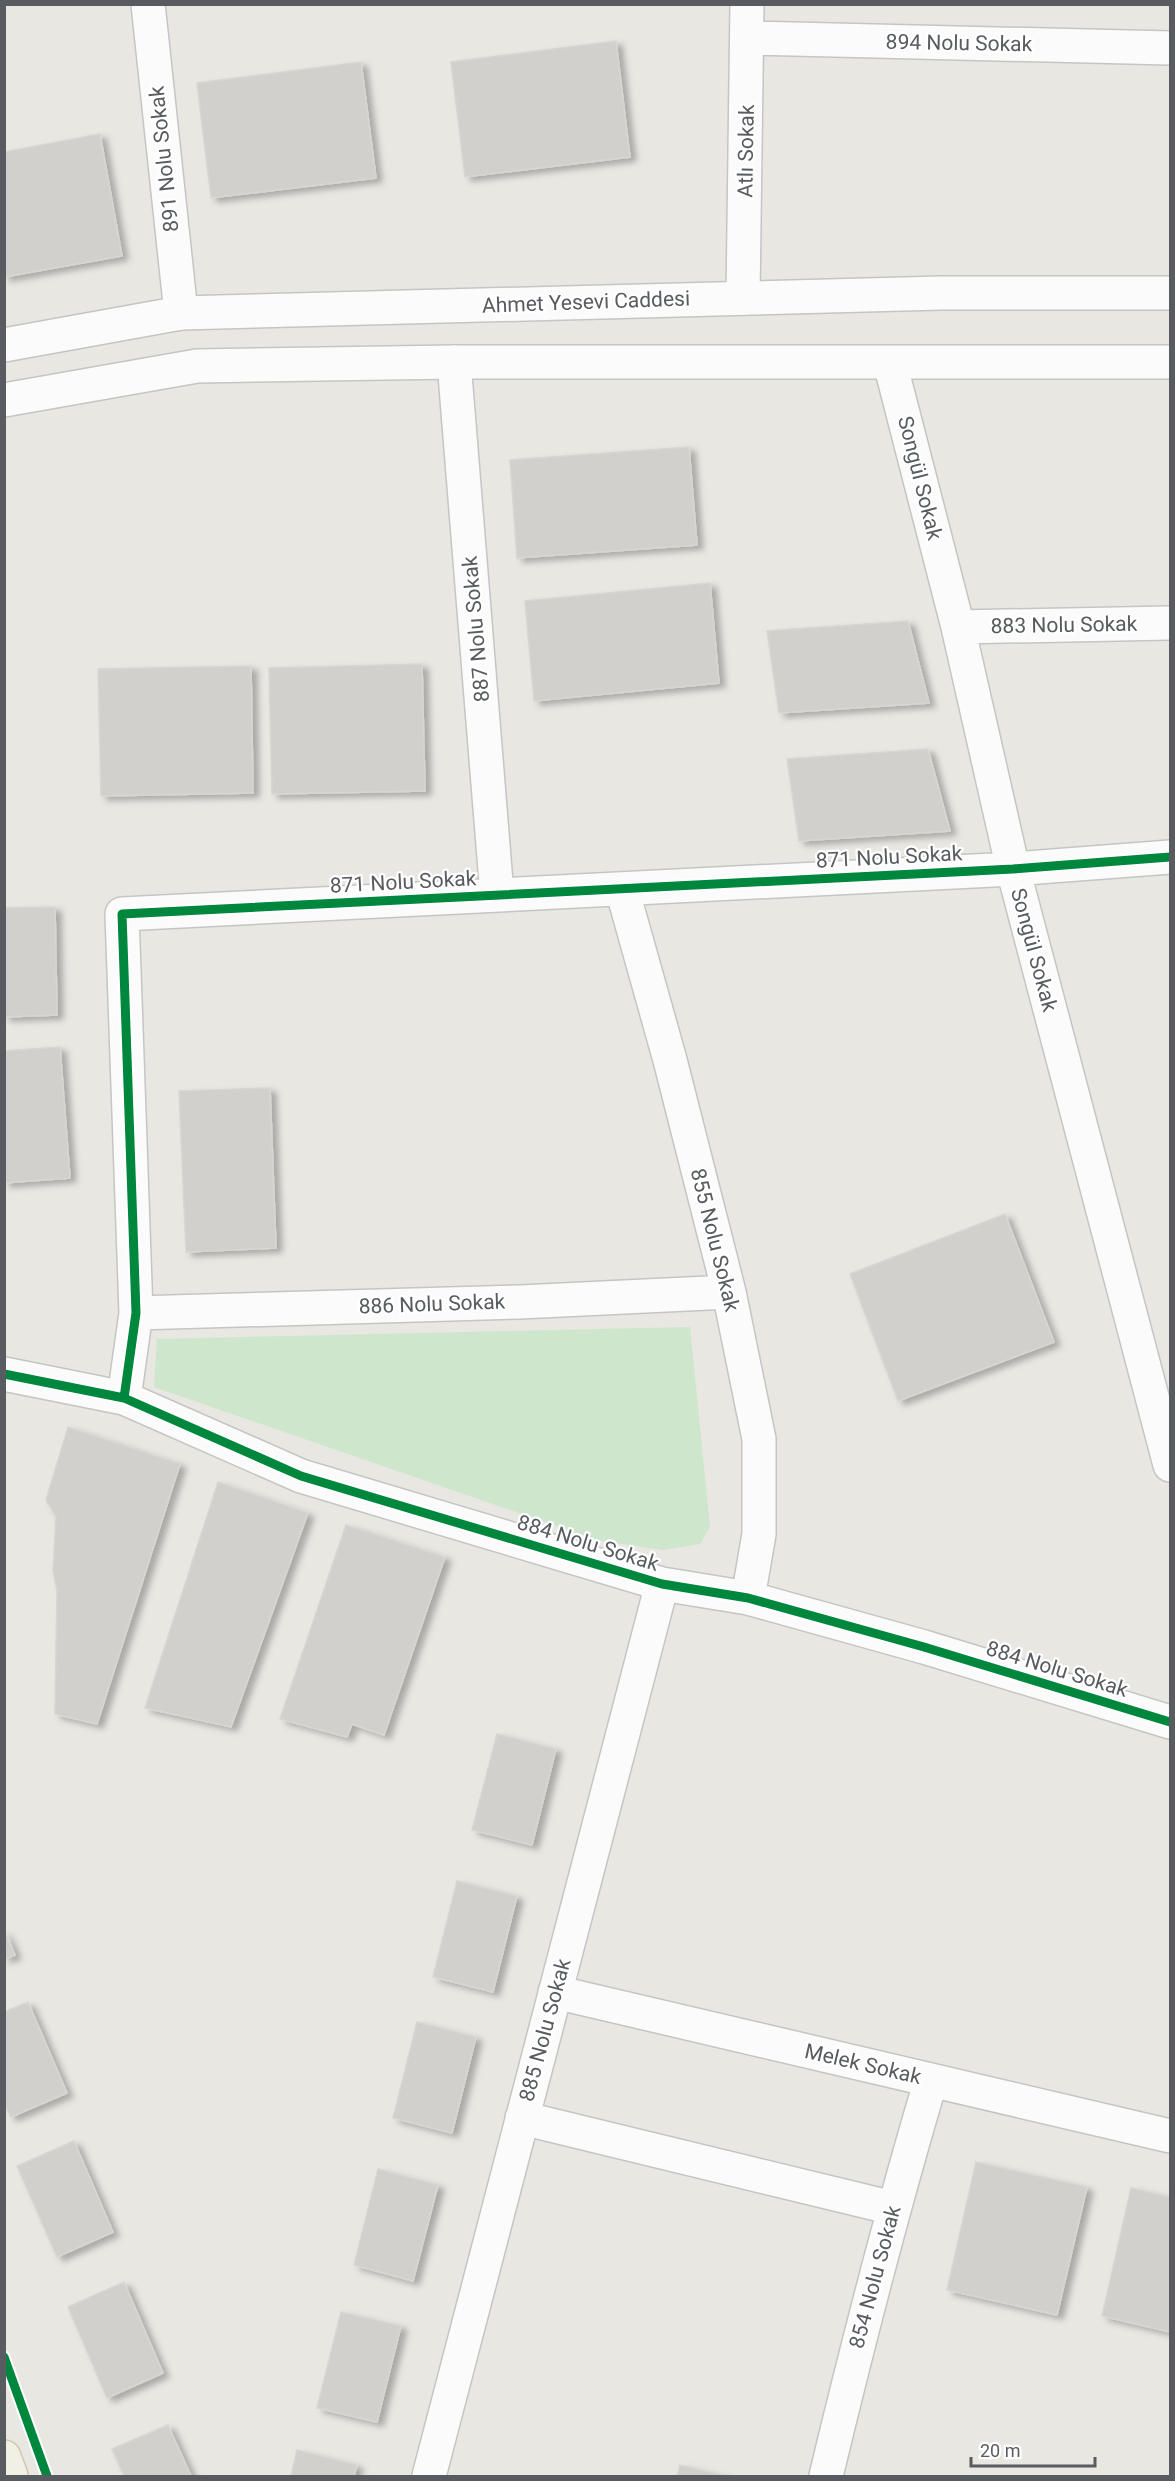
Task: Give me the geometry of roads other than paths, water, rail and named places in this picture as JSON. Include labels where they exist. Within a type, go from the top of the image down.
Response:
[{"type":"main road","points":[[4,2457],[11,2476]]},
{"type":"street","name":"891 Nolu Sokak","points":[[148,4],[181,313]]},
{"type":"street","name":"Atlı Sokak","points":[[743,298],[747,4]]},
{"type":"street","name":"894 Nolu Sokak","points":[[748,38],[1170,48]]},
{"type":"street","name":"Ahmet Yesevi Caddesi","points":[[4,345],[181,313],[940,293],[1170,293]]},
{"type":"street","points":[[4,400],[197,366],[454,362],[1170,362]]},
{"type":"street","name":"887 Nolu Sokak","points":[[454,362],[497,895]]},
{"type":"street","name":"Songül Sokak","points":[[890,363],[958,627],[1013,869],[1159,1377],[1170,1465]]},
{"type":"street","name":"883 Nolu Sokak","points":[[958,627],[1170,623]]},
{"type":"street","name":"871 Nolu Sokak","points":[[124,1398],[136,1312],[122,914],[1013,869],[1170,857]]},
{"type":"street","name":"855 Nolu Sokak","points":[[622,889],[670,1060],[729,1292],[759,1439],[759,1534],[748,1598]]},
{"type":"street","name":"886 Nolu Sokak","points":[[136,1312],[520,1302],[729,1292]]},
{"type":"street","name":"884 Nolu Sokak","points":[[4,1374],[124,1398],[301,1476],[662,1584],[748,1598],[924,1647],[1170,1722]]},
{"type":"street","name":"885 Nolu Sokak","points":[[429,2476],[662,1584]]},
{"type":"street","name":"Melek Sokak","points":[[555,1992],[1170,2136]]},
{"type":"street","name":"854 Nolu Sokak","points":[[826,2476],[893,2208],[931,2080]]},
{"type":"street","points":[[522,2118],[893,2208]]}]
